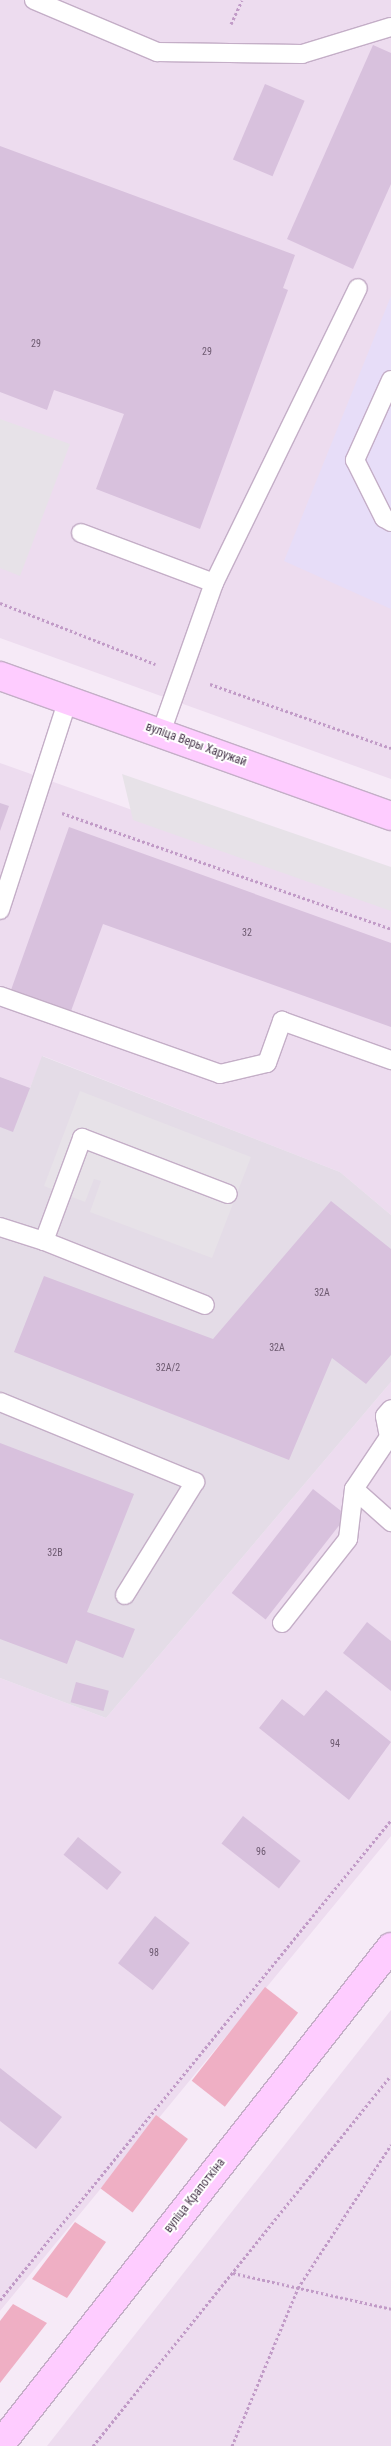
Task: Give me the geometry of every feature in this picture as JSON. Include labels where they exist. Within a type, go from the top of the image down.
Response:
[{"type":"main road","name":"вуліца Веры Харужай","points":[[0,676],[391,816]]},
{"type":"main road","name":"вуліца Крапоткіна","points":[[0,2445],[391,1947]]},
{"type":"lane","points":[[34,0],[157,52],[302,54],[391,27]]},
{"type":"lane","points":[[161,733],[214,583],[358,288]]},
{"type":"lane","points":[[391,380],[355,460],[384,518],[391,522]]},
{"type":"lane","points":[[80,534],[214,583]]},
{"type":"lane","points":[[0,910],[37,804],[68,700]]},
{"type":"lane","points":[[0,996],[220,1074],[267,1062],[282,1021],[391,1060]]},
{"type":"lane","points":[[44,1241],[82,1138],[228,1194]]},
{"type":"lane","points":[[0,1227],[44,1241],[206,1305]]},
{"type":"lane","points":[[0,1402],[195,1482],[124,1595]]},
{"type":"lane","points":[[282,1623],[348,1539],[354,1489],[389,1437],[385,1416],[391,1409]]},
{"type":"lane","points":[[354,1489],[391,1522]]},
{"type":"path","points":[[37,804],[391,929]]},
{"type":"path","points":[[0,2300],[391,1820]]},
{"type":"path","points":[[93,2446],[391,2076]]},
{"type":"path","points":[[232,2446],[298,2288],[391,2145]]},
{"type":"path","points":[[233,2272],[391,2309]]},
{"type":"shaded area","points":[[0,0],[391,0],[391,779],[0,638]]},
{"type":"shaded area","points":[[391,296],[391,609],[284,561]]},
{"type":"shaded area","points":[[0,419],[70,444],[20,576],[0,568]]},
{"type":"shaded area","points":[[0,763],[391,902],[391,1215],[340,1172],[43,1056],[30,1088],[0,1077]]},
{"type":"shaded area","points":[[122,774],[391,867],[391,911],[133,820]]},
{"type":"shaded area","points":[[42,1056],[340,1172],[391,1215],[391,1382],[106,1718],[0,1678],[0,1077],[30,1088]]},
{"type":"shaded area","points":[[80,1091],[251,1157],[212,1258],[90,1212],[101,1181],[94,1179],[85,1202],[44,1186]]},
{"type":"shaded area","points":[[391,1382],[391,1836],[0,2311],[0,1678],[106,1718]]},
{"type":"shaded area","points":[[265,1987],[298,2013],[225,2107],[192,2081]]},
{"type":"shaded area","points":[[391,2010],[391,2446],[47,2446]]},
{"type":"shaded area","points":[[156,2115],[188,2139],[133,2213],[101,2188]]},
{"type":"shaded area","points":[[75,2222],[106,2242],[67,2298],[32,2279]]},
{"type":"shaded area","points":[[13,2304],[47,2323],[0,2383],[0,2321]]},
{"type":"building","points":[[373,45],[391,53],[391,184],[353,269],[287,239]]},
{"type":"building","points":[[265,84],[305,101],[273,176],[233,159]]},
{"type":"building","points":[[0,146],[295,255],[283,288],[288,290],[200,529],[96,489],[124,414],[54,390],[47,410],[0,392]]},
{"type":"building","points":[[0,803],[9,806],[0,831]]},
{"type":"building","points":[[69,827],[391,943],[391,1027],[103,924],[71,1011],[11,990]]},
{"type":"building","points":[[0,1077],[30,1088],[13,1132],[0,1127]]},
{"type":"building","points":[[331,1201],[391,1249],[391,1355],[366,1384],[332,1358],[289,1460],[14,1352],[44,1276],[213,1339]]},
{"type":"building","points":[[0,1443],[134,1494],[87,1612],[135,1629],[123,1658],[76,1640],[67,1664],[0,1639]]},
{"type":"building","points":[[313,1489],[347,1515],[266,1619],[232,1593]]},
{"type":"building","points":[[367,1622],[391,1641],[391,1691],[343,1653]]},
{"type":"building","points":[[76,1682],[109,1691],[103,1711],[71,1702]]},
{"type":"building","points":[[326,1690],[391,1742],[349,1800],[259,1728],[282,1699],[304,1716]]},
{"type":"building","points":[[243,1816],[301,1861],[279,1889],[221,1844]]},
{"type":"building","points":[[78,1837],[122,1872],[107,1890],[64,1855]]},
{"type":"building","points":[[155,1916],[190,1943],[153,1990],[118,1963]]},
{"type":"building","points":[[0,2068],[62,2117],[36,2149],[0,2121]]}]
